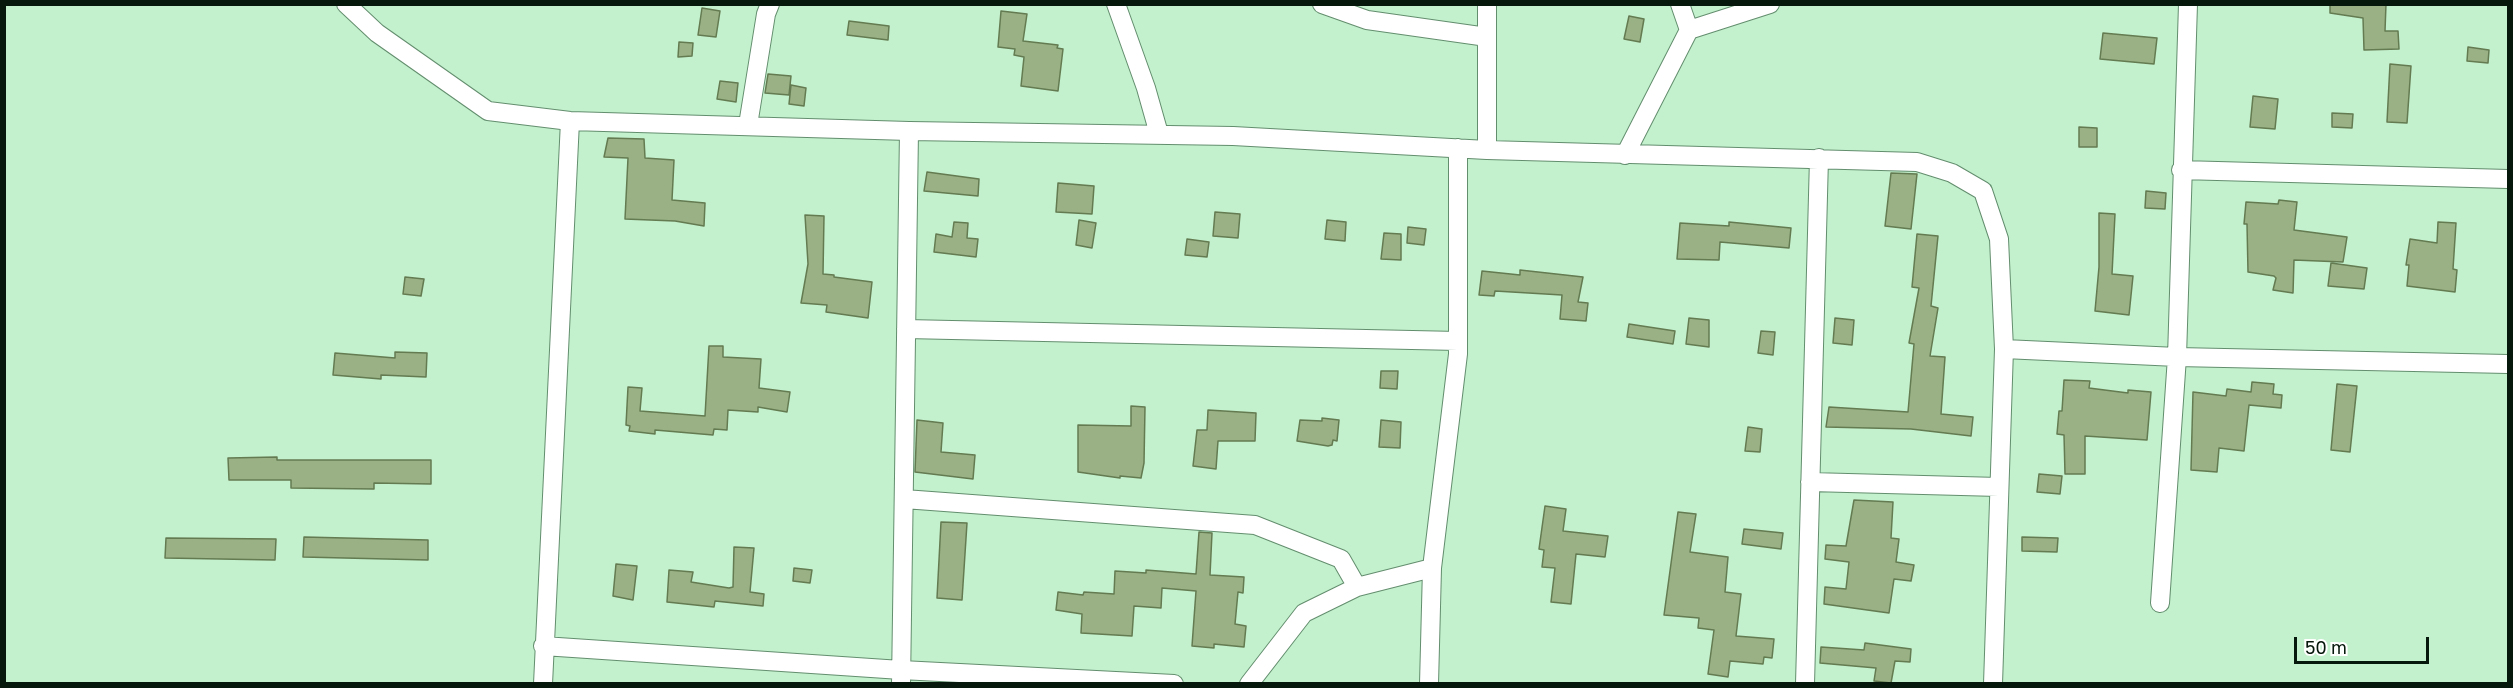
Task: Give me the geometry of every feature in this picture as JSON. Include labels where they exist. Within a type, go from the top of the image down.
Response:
[{"type":"street","points":[[346,4],[377,33],[488,111],[570,121],[909,131],[1159,134],[1487,150],[1819,158],[1917,162],[1952,173],[1983,190],[1999,239],[2004,349],[1993,684]]},
{"type":"street","points":[[748,125],[766,14],[770,4]]},
{"type":"street","points":[[1116,4],[1149,97],[1159,134]]},
{"type":"street","points":[[1322,4],[1366,20],[1487,37]]},
{"type":"street","points":[[1487,4],[1487,150]]},
{"type":"street","points":[[1680,4],[1689,30]]},
{"type":"street","points":[[1625,155],[1689,30],[1770,4]]},
{"type":"street","points":[[2160,603],[2177,357],[2181,170],[2188,4]]},
{"type":"street","points":[[543,684],[543,646],[570,121]]},
{"type":"street","points":[[901,676],[909,131]]},
{"type":"street","points":[[1429,684],[1432,568],[1458,341],[1458,148]]},
{"type":"street","points":[[1805,684],[1819,158]]},
{"type":"street","points":[[2181,170],[2508,179]]},
{"type":"street","points":[[906,330],[1458,341]]},
{"type":"street","points":[[2004,349],[2177,357],[2508,364]]},
{"type":"street","points":[[1810,482],[1999,487]]},
{"type":"street","points":[[904,499],[1255,525],[1341,560],[1357,587]]},
{"type":"street","points":[[1249,684],[1304,613],[1357,587],[1432,568]]},
{"type":"street","points":[[543,646],[901,676],[1174,684]]},
{"type":"building","points":[[2330,4],[2386,4],[2385,31],[2398,31],[2399,49],[2364,50],[2363,18],[2330,13]]},
{"type":"building","points":[[702,8],[720,11],[716,37],[698,35]]},
{"type":"building","points":[[1001,11],[1027,14],[1023,41],[1058,45],[1057,48],[1063,49],[1058,91],[1021,86],[1024,57],[1014,55],[1015,49],[998,47]]},
{"type":"building","points":[[1629,16],[1644,19],[1640,42],[1624,39]]},
{"type":"building","points":[[849,21],[889,26],[888,40],[847,35]]},
{"type":"building","points":[[2103,33],[2157,38],[2154,64],[2100,59]]},
{"type":"building","points":[[679,42],[693,43],[692,56],[678,57]]},
{"type":"building","points":[[2468,47],[2489,50],[2488,63],[2467,61]]},
{"type":"building","points":[[2390,64],[2411,66],[2407,123],[2387,122]]},
{"type":"building","points":[[768,74],[791,76],[789,95],[765,93]]},
{"type":"building","points":[[720,81],[738,83],[736,102],[717,99]]},
{"type":"building","points":[[791,85],[806,88],[804,106],[789,104]]},
{"type":"building","points":[[2253,96],[2278,99],[2275,129],[2250,127]]},
{"type":"building","points":[[2332,113],[2353,114],[2352,128],[2332,127]]},
{"type":"building","points":[[2079,127],[2097,128],[2097,147],[2079,147]]},
{"type":"building","points":[[608,138],[644,139],[645,158],[674,160],[672,200],[705,203],[704,226],[675,221],[625,219],[628,158],[604,157]]},
{"type":"building","points":[[927,172],[979,179],[978,196],[924,191]]},
{"type":"building","points":[[1891,173],[1917,174],[1911,229],[1885,226]]},
{"type":"building","points":[[1058,183],[1094,186],[1092,214],[1056,212]]},
{"type":"building","points":[[2146,191],[2166,193],[2165,209],[2145,208]]},
{"type":"building","points":[[2279,200],[2297,202],[2294,230],[2347,237],[2343,262],[2294,260],[2293,293],[2273,290],[2276,278],[2274,276],[2248,272],[2247,224],[2244,224],[2246,202],[2278,204]]},
{"type":"building","points":[[1215,212],[1240,214],[1238,238],[1213,236]]},
{"type":"building","points":[[2099,213],[2115,214],[2112,274],[2133,276],[2129,315],[2095,311],[2099,267]]},
{"type":"building","points":[[805,215],[824,216],[823,274],[872,282],[868,318],[826,312],[827,305],[801,303],[808,264]]},
{"type":"building","points":[[1079,220],[1096,223],[1092,248],[1076,245]]},
{"type":"building","points":[[1327,220],[1346,222],[1345,241],[1325,239]]},
{"type":"building","points":[[954,222],[968,223],[967,238],[978,239],[976,257],[934,252],[936,234],[952,237]]},
{"type":"building","points":[[1729,222],[1791,228],[1789,248],[1720,242],[1719,260],[1677,259],[1680,223],[1729,226]]},
{"type":"building","points":[[2438,222],[2456,223],[2453,269],[2457,270],[2455,292],[2407,286],[2409,265],[2406,265],[2410,239],[2437,243]]},
{"type":"building","points":[[1408,227],[1426,229],[1424,245],[1407,243]]},
{"type":"building","points":[[1384,233],[1401,234],[1401,260],[1381,259]]},
{"type":"building","points":[[1917,234],[1938,236],[1931,306],[1938,308],[1930,356],[1945,357],[1941,414],[1973,417],[1971,436],[1911,429],[1826,427],[1829,407],[1908,412],[1914,344],[1909,343],[1919,288],[1912,287]]},
{"type":"building","points":[[1187,239],[1209,242],[1207,257],[1185,255]]},
{"type":"building","points":[[2331,263],[2367,268],[2364,289],[2328,286]]},
{"type":"building","points":[[1520,270],[1583,277],[1578,302],[1588,303],[1586,321],[1560,319],[1562,295],[1495,291],[1494,296],[1479,295],[1482,271],[1520,275]]},
{"type":"building","points":[[405,277],[424,279],[421,296],[403,294]]},
{"type":"building","points":[[1689,318],[1709,320],[1709,347],[1686,344]]},
{"type":"building","points":[[1835,318],[1854,320],[1852,345],[1833,343]]},
{"type":"building","points":[[1629,324],[1675,331],[1673,344],[1627,337]]},
{"type":"building","points":[[1761,331],[1775,332],[1773,355],[1758,353]]},
{"type":"building","points":[[709,346],[723,346],[723,357],[761,359],[759,388],[790,392],[787,412],[758,407],[758,412],[728,410],[727,430],[714,429],[713,435],[655,430],[655,434],[629,431],[630,426],[626,425],[628,387],[642,388],[640,411],[705,416]]},
{"type":"building","points":[[395,352],[427,353],[426,377],[381,375],[381,379],[333,375],[335,353],[395,358]]},
{"type":"building","points":[[1381,371],[1398,371],[1397,389],[1380,388]]},
{"type":"building","points":[[2064,380],[2090,381],[2089,388],[2128,393],[2128,390],[2151,392],[2147,440],[2085,436],[2085,474],[2065,474],[2064,435],[2057,434],[2059,411],[2062,411]]},
{"type":"building","points":[[2252,382],[2274,384],[2273,394],[2282,395],[2281,408],[2249,405],[2244,451],[2219,448],[2217,472],[2191,470],[2193,392],[2226,396],[2227,389],[2251,392]]},
{"type":"building","points":[[2337,384],[2357,386],[2350,452],[2331,450]]},
{"type":"building","points":[[1131,406],[1145,407],[1144,463],[1141,478],[1120,476],[1120,478],[1078,472],[1078,425],[1131,426]]},
{"type":"building","points":[[1208,410],[1256,413],[1255,441],[1218,441],[1216,469],[1193,466],[1197,430],[1207,430]]},
{"type":"building","points":[[1322,418],[1339,420],[1337,441],[1333,440],[1332,445],[1328,446],[1297,441],[1300,420],[1322,421]]},
{"type":"building","points":[[917,420],[943,423],[941,452],[975,455],[973,479],[915,472]]},
{"type":"building","points":[[1381,420],[1401,422],[1400,448],[1379,447]]},
{"type":"building","points":[[1748,427],[1762,429],[1760,452],[1745,451]]},
{"type":"building","points":[[277,457],[277,460],[431,460],[431,484],[374,483],[374,489],[291,488],[291,480],[229,480],[228,458]]},
{"type":"building","points":[[2039,474],[2062,476],[2060,494],[2037,492]]},
{"type":"building","points":[[1854,500],[1893,502],[1891,538],[1899,539],[1896,562],[1914,565],[1911,581],[1894,579],[1889,613],[1824,604],[1825,587],[1846,589],[1849,562],[1825,559],[1826,545],[1846,546]]},
{"type":"building","points":[[1545,506],[1566,509],[1563,531],[1608,536],[1605,557],[1576,554],[1571,604],[1551,602],[1555,568],[1542,567],[1544,550],[1539,549]]},
{"type":"building","points":[[1678,512],[1696,514],[1690,552],[1728,557],[1725,592],[1741,594],[1736,636],[1774,639],[1772,658],[1764,657],[1763,664],[1730,661],[1728,677],[1708,674],[1714,630],[1698,628],[1699,618],[1664,615]]},
{"type":"building","points":[[941,522],[967,523],[962,600],[937,598]]},
{"type":"building","points":[[1744,529],[1783,533],[1781,549],[1742,544]]},
{"type":"building","points":[[1199,532],[1212,533],[1210,575],[1244,577],[1243,593],[1238,592],[1235,624],[1246,626],[1244,647],[1214,644],[1214,648],[1192,646],[1196,591],[1162,588],[1161,608],[1134,606],[1132,636],[1081,633],[1082,614],[1056,610],[1058,592],[1083,595],[1084,592],[1114,594],[1115,571],[1146,573],[1146,570],[1196,574]]},
{"type":"building","points":[[304,537],[428,540],[428,560],[303,557]]},
{"type":"building","points":[[2022,537],[2058,538],[2057,552],[2022,551]]},
{"type":"building","points":[[166,538],[276,539],[275,560],[165,558]]},
{"type":"building","points":[[734,547],[754,548],[750,592],[764,594],[763,606],[715,601],[714,607],[667,602],[669,570],[693,572],[691,582],[733,587]]},
{"type":"building","points":[[616,564],[637,566],[633,600],[613,596]]},
{"type":"building","points":[[794,568],[812,570],[810,583],[793,581]]},
{"type":"building","points":[[1865,643],[1911,649],[1910,662],[1895,661],[1891,683],[1874,681],[1876,668],[1820,663],[1821,647],[1864,650]]}]
